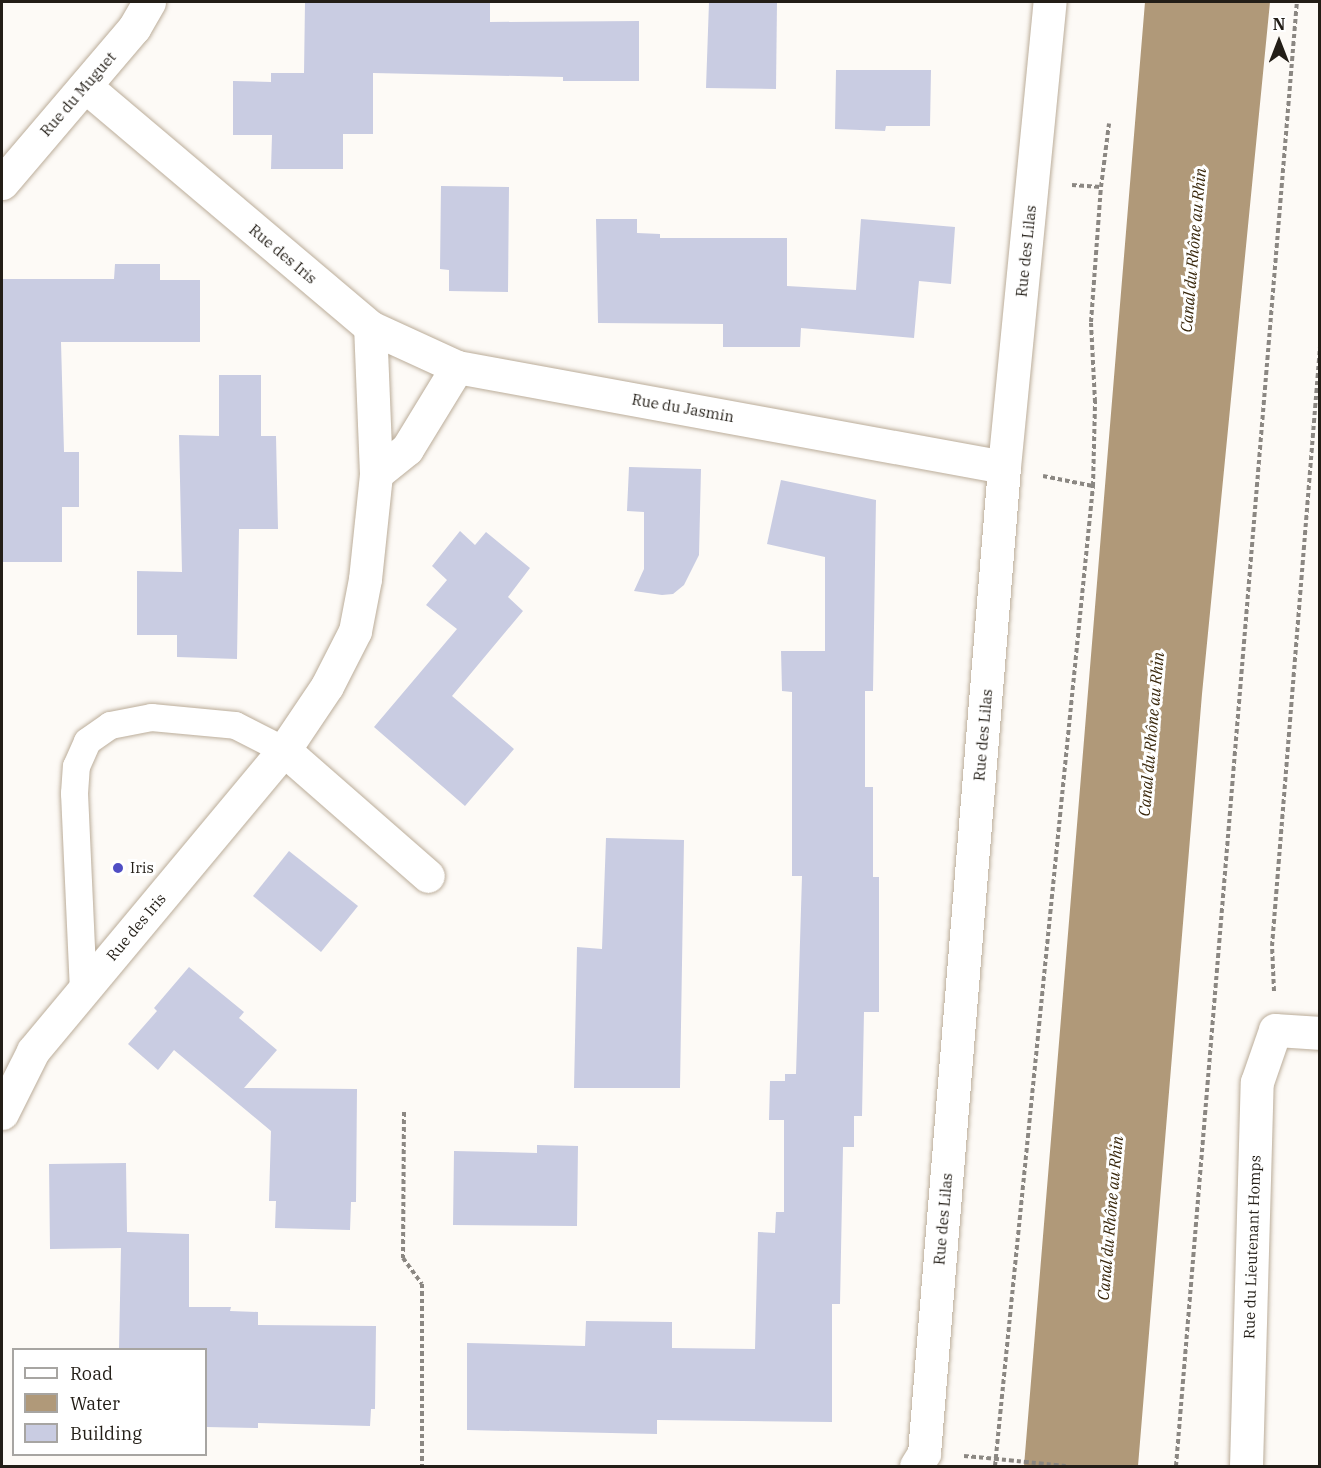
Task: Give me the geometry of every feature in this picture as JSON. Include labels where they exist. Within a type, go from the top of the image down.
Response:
[{"type":"street","name":"Rue du Muguet","points":[[2,183],[134,28],[149,2]]},
{"type":"street","name":"Rue des Lilas","points":[[915,1467],[924,1453],[1005,467],[1050,2]]},
{"type":"street","name":"Rue des Iris","points":[[2,1113],[33,1051],[284,750],[327,686],[355,631],[365,579],[376,474],[370,327],[85,86]]},
{"type":"street","name":"Rue du Jasmin","points":[[370,327],[458,367],[1005,467]]},
{"type":"street","points":[[376,474],[407,449],[458,367]]},
{"type":"street","points":[[284,750],[428,876]]},
{"type":"street","points":[[1275,1030],[1320,1033]]},
{"type":"street","name":"Rue du Lieutenant Homps","points":[[1246,1467],[1257,1082],[1275,1030]]},
{"type":"lane","points":[[83,991],[75,766],[87,741],[110,724],[151,717],[235,724],[284,750]]},
{"type":"path","points":[[1176,1467],[1297,2]]},
{"type":"path","points":[[995,1467],[1093,486],[1095,402],[1091,322],[1101,187],[1109,124]]},
{"type":"path","points":[[1067,184],[1101,187]]},
{"type":"path","points":[[1275,1030],[1272,946],[1320,347]]},
{"type":"path","points":[[1054,479],[1093,486]]},
{"type":"path","points":[[404,1112],[403,1258],[422,1284],[422,1467]]},
{"type":"path","points":[[987,1458],[1066,1467]]},
{"type":"water","name":"Canal du Rhône au Rhin","points":[[1145,2],[1270,2],[1202,694],[1138,1466],[1024,1466]]},
{"type":"building","points":[[305,2],[490,2],[490,22],[639,21],[639,81],[563,81],[563,77],[373,73],[373,134],[343,134],[343,169],[271,169],[272,135],[233,135],[233,81],[271,82],[271,73],[304,73]]},
{"type":"building","points":[[709,2],[777,2],[776,89],[706,88]]},
{"type":"building","points":[[836,70],[931,70],[930,126],[886,126],[885,131],[835,129]]},
{"type":"building","points":[[441,186],[509,187],[508,292],[449,291],[449,270],[440,269]]},
{"type":"building","points":[[596,219],[637,219],[637,233],[660,234],[660,238],[787,238],[787,286],[856,290],[861,219],[955,227],[951,284],[919,281],[914,338],[801,328],[800,347],[723,347],[723,324],[598,323]]},
{"type":"building","points":[[115,264],[160,264],[160,280],[200,280],[200,342],[61,342],[64,452],[79,452],[79,507],[62,507],[62,562],[3,562],[2,279],[114,279]]},
{"type":"building","points":[[219,375],[261,375],[261,436],[276,436],[278,529],[239,529],[237,659],[177,657],[177,635],[137,635],[137,571],[182,572],[179,435],[219,436]]},
{"type":"building","points":[[629,467],[701,469],[699,555],[684,585],[673,594],[662,595],[634,591],[644,569],[644,512],[627,511]]},
{"type":"building","points":[[781,480],[876,500],[873,691],[865,691],[865,787],[873,787],[873,877],[879,877],[879,1012],[864,1012],[862,1116],[854,1116],[854,1147],[843,1147],[840,1304],[832,1304],[832,1422],[657,1420],[657,1434],[467,1430],[467,1343],[585,1346],[586,1321],[672,1322],[672,1348],[755,1349],[758,1232],[775,1233],[776,1212],[784,1212],[784,1120],[769,1120],[770,1081],[785,1081],[785,1074],[796,1074],[802,876],[792,876],[792,692],[782,691],[781,651],[825,651],[825,557],[767,544]]},
{"type":"building","points":[[460,531],[475,545],[486,532],[530,568],[508,597],[523,611],[452,696],[514,749],[465,806],[374,727],[457,629],[426,605],[447,580],[432,566]]},
{"type":"building","points":[[606,838],[684,840],[680,1088],[574,1088],[577,947],[602,949]]},
{"type":"building","points":[[289,851],[358,906],[321,952],[253,896]]},
{"type":"building","points":[[189,967],[244,1012],[239,1018],[277,1050],[244,1088],[357,1089],[356,1202],[351,1202],[350,1230],[275,1228],[276,1201],[269,1201],[271,1131],[174,1050],[158,1070],[128,1044],[157,1011],[154,1008]]},
{"type":"building","points":[[537,1145],[578,1146],[577,1226],[453,1225],[454,1151],[537,1153]]},
{"type":"building","points":[[126,1163],[127,1232],[189,1234],[189,1307],[231,1307],[230,1311],[258,1312],[258,1325],[376,1326],[375,1409],[371,1409],[370,1426],[258,1423],[258,1428],[207,1427],[207,1348],[119,1348],[121,1248],[50,1249],[49,1164]]},
{"type":"place","name":"Iris","points":[[118,868]]}]
